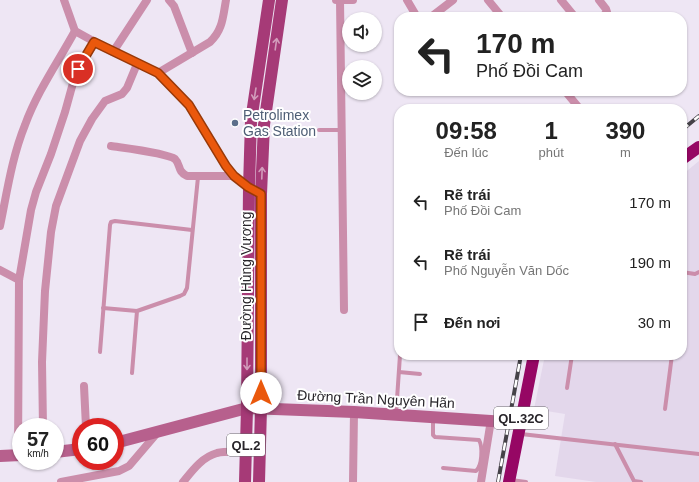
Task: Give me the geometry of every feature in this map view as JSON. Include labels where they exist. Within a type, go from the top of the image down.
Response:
[{"type":"highway","name":"QL.32C","points":[[509,481],[533,360]]},
{"type":"main road","name":"Đường Hùng Vương","points":[[245,482],[247,408],[248,187],[251,121],[269,0]]},
{"type":"main road","name":"Đường Hùng Vương","points":[[259,482],[261,408],[261,194],[264,125],[282,0]]},
{"type":"street","points":[[64,0],[75,31],[113,52],[158,73],[189,105],[226,166],[234,176],[248,187],[261,194]]},
{"type":"street","points":[[169,0],[174,6],[192,54]]},
{"type":"street","points":[[158,73],[192,54],[210,42],[217,35],[226,0]]},
{"type":"street","points":[[335,0],[353,0]]},
{"type":"street","points":[[340,0],[344,310]]},
{"type":"street","points":[[407,0],[414,12]]},
{"type":"street","points":[[437,12],[453,0]]},
{"type":"street","points":[[488,0],[498,12]]},
{"type":"street","points":[[561,0],[571,12]]},
{"type":"street","points":[[599,0],[606,9],[606,12]]},
{"type":"street","points":[[113,52],[144,1]]},
{"type":"street","points":[[0,226],[16,152],[24,126],[34,103],[75,31]]},
{"type":"street","points":[[19,418],[19,280],[31,210],[36,192],[51,154],[78,69],[94,42]]},
{"type":"street","points":[[43,418],[42,362],[45,291],[51,232],[56,206],[80,141],[92,118],[106,101],[122,94],[127,88],[138,64]]},
{"type":"street","points":[[111,146],[171,157],[176,160],[182,174],[187,176],[234,176]]},
{"type":"street","points":[[0,270],[19,280]]},
{"type":"street","points":[[84,386],[86,418]]},
{"type":"street","name":"Đường Trần Nguyên Hãn","points":[[124,441],[247,408],[354,412],[491,420],[519,428]]},
{"type":"street","points":[[354,412],[354,482]]},
{"type":"street","points":[[481,482],[491,420]]},
{"type":"street","points":[[61,482],[119,471],[129,466],[159,432]]},
{"type":"street","points":[[183,482],[193,469],[210,455],[218,453],[246,452]]},
{"type":"street","points":[[0,456],[12,455]]},
{"type":"lane","points":[[319,130],[342,130]]},
{"type":"lane","points":[[104,308],[138,311],[184,294],[187,288],[198,177]]},
{"type":"lane","points":[[100,352],[111,222],[115,220],[192,230]]},
{"type":"lane","points":[[687,273],[695,274],[699,272]]},
{"type":"lane","points":[[132,373],[138,311]]},
{"type":"lane","points":[[396,415],[400,360]]},
{"type":"lane","points":[[567,388],[571,360]]},
{"type":"lane","points":[[665,409],[671,360]]},
{"type":"lane","points":[[399,372],[420,374]]},
{"type":"lane","points":[[433,417],[433,435],[435,437],[479,440],[481,444],[480,467],[476,471],[443,468]]},
{"type":"lane","points":[[519,428],[615,444],[699,454]]},
{"type":"lane","points":[[615,444],[634,482],[641,482]]},
{"type":"lane","points":[[509,481],[526,482]]},
{"type":"shaded area","points":[[699,161],[699,482],[596,482],[555,476],[565,414],[534,409],[544,360],[687,360],[687,171]]},
{"type":"railway","points":[[687,126],[699,116]]},
{"type":"railway","points":[[498,482],[520,360]]},
{"type":"place","name":"Petrolimex Gas Station","points":[[235,123]]},
{"type":"route","points":[[78,69],[94,42],[158,73],[189,105],[226,166],[234,176],[248,187],[261,194],[261,393]]}]
